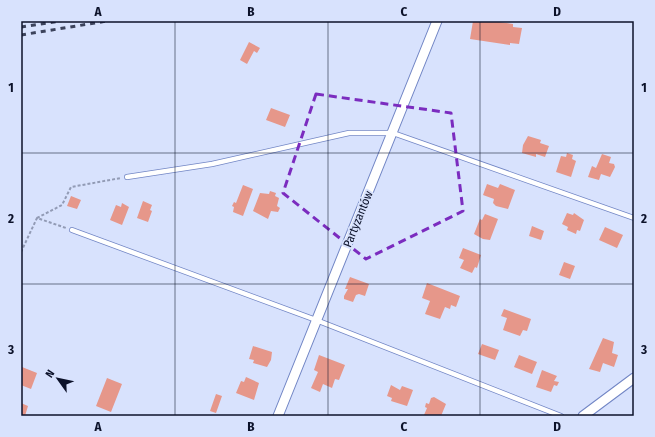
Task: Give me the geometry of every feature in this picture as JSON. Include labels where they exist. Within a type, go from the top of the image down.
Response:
[{"type":"street","name":"Partyzantów","points":[[278,416],[437,21]]},
{"type":"street","points":[[583,416],[634,378]]},
{"type":"lane","points":[[127,177],[212,164],[349,133],[393,133],[634,218]]},
{"type":"lane","points":[[72,230],[316,320],[561,416]]},
{"type":"path","points":[[21,252],[37,218],[62,205],[71,187],[127,177]]},
{"type":"path","points":[[37,218],[72,230]]},
{"type":"highlighted area","points":[[316,94],[451,113],[463,211],[366,259],[283,193]]},
{"type":"building","points":[[473,21],[492,21],[513,24],[513,27],[522,28],[519,44],[510,43],[510,45],[470,39]]},
{"type":"building","points":[[249,42],[260,48],[257,53],[254,51],[247,64],[240,60]]},
{"type":"building","points":[[271,108],[290,115],[285,127],[266,120]]},
{"type":"building","points":[[528,136],[541,140],[540,143],[549,146],[545,157],[536,154],[536,157],[522,153],[523,145]]},
{"type":"building","points":[[567,153],[573,155],[572,159],[576,161],[571,177],[556,172],[561,156],[566,157]]},
{"type":"building","points":[[602,154],[611,157],[609,163],[614,164],[615,167],[610,177],[601,174],[599,180],[588,177],[592,166],[596,168]]},
{"type":"building","points":[[487,184],[498,188],[500,184],[515,190],[508,209],[496,206],[493,203],[494,199],[483,195]]},
{"type":"building","points":[[243,185],[253,189],[243,216],[233,212],[234,207],[232,206],[234,202],[236,203]]},
{"type":"building","points":[[270,191],[276,193],[275,196],[279,198],[277,206],[280,208],[278,212],[271,211],[268,219],[253,211],[260,193],[269,194]]},
{"type":"building","points":[[71,196],[81,200],[77,209],[67,206]]},
{"type":"building","points":[[143,201],[152,205],[150,210],[152,211],[148,222],[137,218]]},
{"type":"building","points":[[122,203],[129,207],[122,225],[110,220],[116,205],[121,207]]},
{"type":"building","points":[[567,213],[573,215],[574,213],[584,220],[580,231],[577,230],[576,234],[567,230],[568,227],[562,224]]},
{"type":"building","points":[[485,214],[498,219],[490,240],[483,239],[474,234],[480,219],[482,220]]},
{"type":"building","points":[[532,226],[544,231],[541,240],[529,236]]},
{"type":"building","points":[[605,227],[623,235],[617,248],[599,240]]},
{"type":"building","points":[[463,248],[481,255],[477,268],[475,267],[472,273],[460,268],[464,260],[459,258]]},
{"type":"building","points":[[564,262],[575,266],[570,279],[559,275]]},
{"type":"building","points":[[350,277],[369,284],[365,296],[359,294],[356,295],[353,302],[344,299],[348,289],[345,289]]},
{"type":"building","points":[[427,283],[460,296],[456,307],[451,305],[450,309],[445,307],[440,319],[425,314],[430,301],[422,298]]},
{"type":"building","points":[[504,309],[531,319],[527,331],[523,330],[520,336],[503,330],[507,318],[501,316]]},
{"type":"building","points":[[603,338],[614,342],[612,353],[618,355],[614,367],[603,363],[600,372],[589,369]]},
{"type":"building","points":[[482,344],[499,350],[495,360],[478,354]]},
{"type":"building","points":[[253,346],[272,352],[271,360],[267,367],[253,363],[254,360],[249,359]]},
{"type":"building","points":[[319,355],[345,365],[339,380],[335,379],[332,388],[323,384],[320,392],[311,388],[318,372],[314,370]]},
{"type":"building","points":[[519,355],[537,362],[532,374],[514,367]]},
{"type":"building","points":[[22,367],[37,373],[31,389],[21,385]]},
{"type":"building","points":[[542,370],[557,376],[554,381],[559,382],[557,386],[554,385],[551,392],[536,387]]},
{"type":"building","points":[[246,377],[259,383],[254,400],[236,393],[241,381],[244,382]]},
{"type":"building","points":[[107,378],[122,384],[111,412],[96,406]]},
{"type":"building","points":[[391,385],[400,390],[402,386],[413,390],[407,406],[391,401],[392,398],[387,396]]},
{"type":"building","points":[[216,394],[222,396],[216,413],[210,411]]},
{"type":"building","points":[[434,397],[446,404],[441,416],[424,415],[427,408],[425,407],[426,403],[429,404],[431,398]]},
{"type":"building","points":[[21,403],[28,406],[25,416],[21,416]]},
{"type":"railway","points":[[21,27],[61,21]]},
{"type":"railway","points":[[21,35],[107,21]]}]
